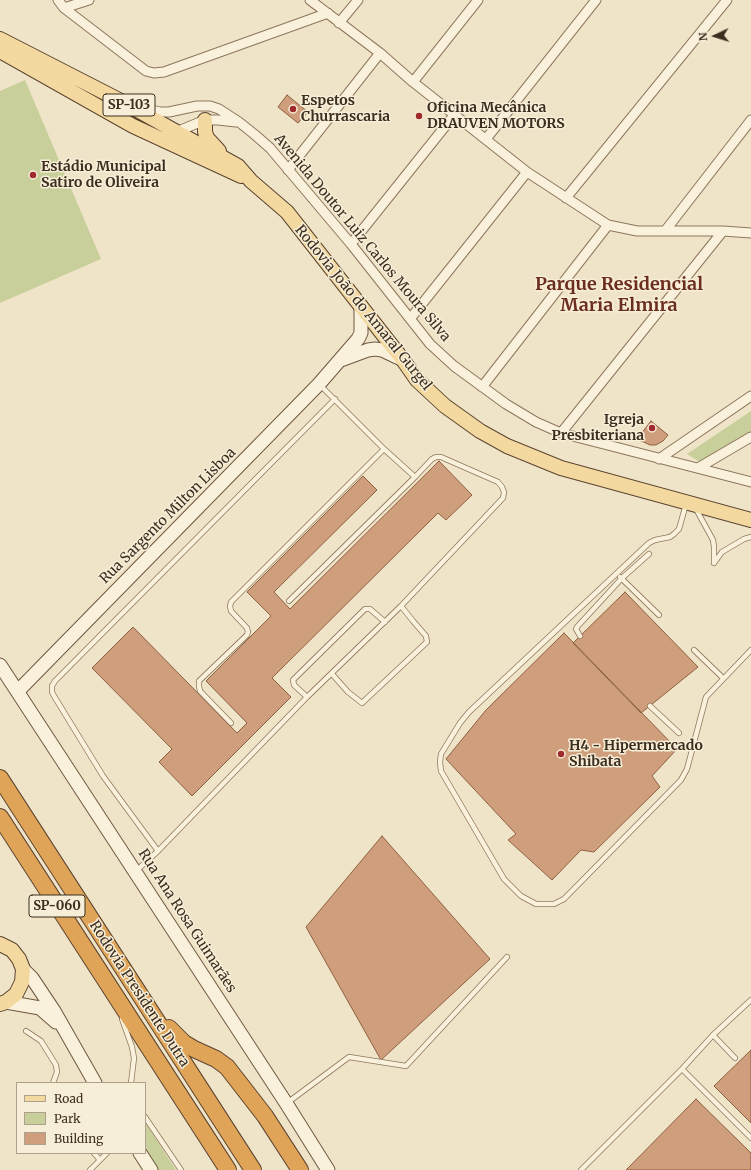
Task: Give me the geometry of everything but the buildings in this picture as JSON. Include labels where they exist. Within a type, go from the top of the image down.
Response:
[{"type":"highway","name":"Rodovia Presidente Dutra","points":[[0,778],[253,1170]]},
{"type":"highway","name":"Rodovia Presidente Dutra","points":[[0,817],[228,1170]]},
{"type":"highway","points":[[143,1001],[184,1043],[216,1059],[227,1067],[265,1116],[300,1170]]},
{"type":"main road","name":"Rodovia João do Amaral Gurgel","points":[[0,39],[121,100],[238,166],[251,181],[287,212],[417,380],[445,406],[480,431],[506,446],[561,468],[751,520]]},
{"type":"main road","name":"Rodovia João do Amaral Gurgel","points":[[0,50],[133,126],[251,181]]},
{"type":"main road","points":[[206,120],[207,138],[229,160]]},
{"type":"main road","points":[[133,126],[164,132],[176,132]]},
{"type":"main road","points":[[0,932],[6,947],[19,959],[23,969],[22,982],[16,994],[3,1003]]},
{"type":"street","points":[[58,0],[64,8],[146,70],[154,73],[164,72],[328,13]]},
{"type":"street","points":[[64,8],[89,0]]},
{"type":"street","points":[[310,0],[380,53],[413,82],[527,172],[608,225],[636,231],[723,231],[751,233]]},
{"type":"street","points":[[340,22],[358,0]]},
{"type":"street","points":[[413,82],[478,0]]},
{"type":"street","points":[[486,139],[596,0]]},
{"type":"street","points":[[566,198],[727,0]]},
{"type":"street","points":[[288,170],[380,53]]},
{"type":"street","name":"Avenida Doutor Luiz Carlos Moura Silva","points":[[121,100],[160,112],[170,112],[197,106],[210,106],[219,109],[239,122],[270,148],[351,244],[430,344],[454,366],[506,404],[536,422],[561,433],[751,482]]},
{"type":"street","points":[[351,244],[455,114]]},
{"type":"street","points":[[176,132],[206,120],[239,122]]},
{"type":"street","points":[[665,231],[751,120]]},
{"type":"street","points":[[410,319],[527,172]]},
{"type":"street","points":[[482,387],[608,225]]},
{"type":"street","points":[[561,433],[723,231]]},
{"type":"street","name":"Rua Sargento Milton Lisboa","points":[[18,691],[319,384],[358,339],[361,333],[361,306]]},
{"type":"street","points":[[339,361],[368,350],[376,349],[382,350],[403,360]]},
{"type":"street","points":[[659,459],[751,396]]},
{"type":"street","points":[[698,468],[751,437]]},
{"type":"street","name":"Rua Ana Rosa Guimarães","points":[[0,665],[136,872],[328,1170]]},
{"type":"street","points":[[23,969],[32,978],[54,1011],[94,1082]]},
{"type":"street","points":[[3,1003],[40,1008],[63,1029]]},
{"type":"street","points":[[141,1154],[151,1170]]},
{"type":"lane","points":[[319,384],[384,449],[415,477]]},
{"type":"lane","points":[[158,851],[103,776],[54,696],[52,686],[55,681],[335,399]]},
{"type":"lane","points":[[231,723],[200,691],[199,681],[247,635],[247,628],[231,610],[231,602],[384,449]]},
{"type":"lane","points":[[136,872],[307,697],[402,606],[503,498],[504,492],[502,487],[498,482],[441,457],[432,459],[289,601]]},
{"type":"lane","points":[[690,503],[713,540],[714,563],[722,552],[744,539],[751,537]]},
{"type":"lane","points":[[690,503],[679,529],[670,537],[655,540],[649,543],[469,712],[460,723],[441,754],[441,771],[504,879],[521,896],[536,904],[554,904],[564,899],[681,780],[687,769],[706,697],[751,650]]},
{"type":"lane","points":[[580,636],[576,629],[577,627],[622,578],[649,554]]},
{"type":"lane","points":[[617,574],[658,615]]},
{"type":"lane","points":[[332,674],[348,692],[362,703],[415,653],[427,639],[402,606]]},
{"type":"lane","points":[[307,697],[294,685],[293,680],[365,609],[370,609],[385,622]]},
{"type":"lane","points":[[694,650],[723,678]]},
{"type":"lane","points":[[650,706],[680,734]]},
{"type":"lane","points":[[286,1103],[349,1057],[406,1066],[507,957]]},
{"type":"lane","points":[[114,995],[132,1047],[134,1058],[131,1082]]},
{"type":"lane","points":[[581,1170],[682,1069],[713,1035],[751,1000]]},
{"type":"lane","points":[[26,1031],[40,1042],[56,1065],[57,1072],[53,1082]]},
{"type":"lane","points":[[713,1035],[735,1058]]},
{"type":"lane","points":[[682,1069],[751,1138]]},
{"type":"lane","points":[[146,1118],[181,1170]]},
{"type":"lane","points":[[95,1154],[100,1160]]},
{"type":"lane","points":[[90,1170],[106,1154]]},
{"type":"green space","name":"Estádio Municipal Satiro de Oliveira","points":[[25,80],[101,259],[0,303],[0,91]]},
{"type":"green space","points":[[751,411],[751,432],[700,462],[687,454]]},
{"type":"green space","points":[[146,1124],[176,1170],[158,1170],[146,1150]]},
{"type":"place","name":"Espetos Churrascaria","points":[[293,109]]},
{"type":"place","name":"Oficina Mecânica DRAUVEN MOTORS","points":[[419,116]]},
{"type":"place","name":"Estádio Municipal Satiro de Oliveira","points":[[33,175]]},
{"type":"place","name":"Igreja Presbiteriana","points":[[652,428]]},
{"type":"place","name":"H4 - Hipermercado Shibata","points":[[561,754]]},
{"type":"district","name":"Parque Residencial Maria Elmira","points":[[619,295]]}]
